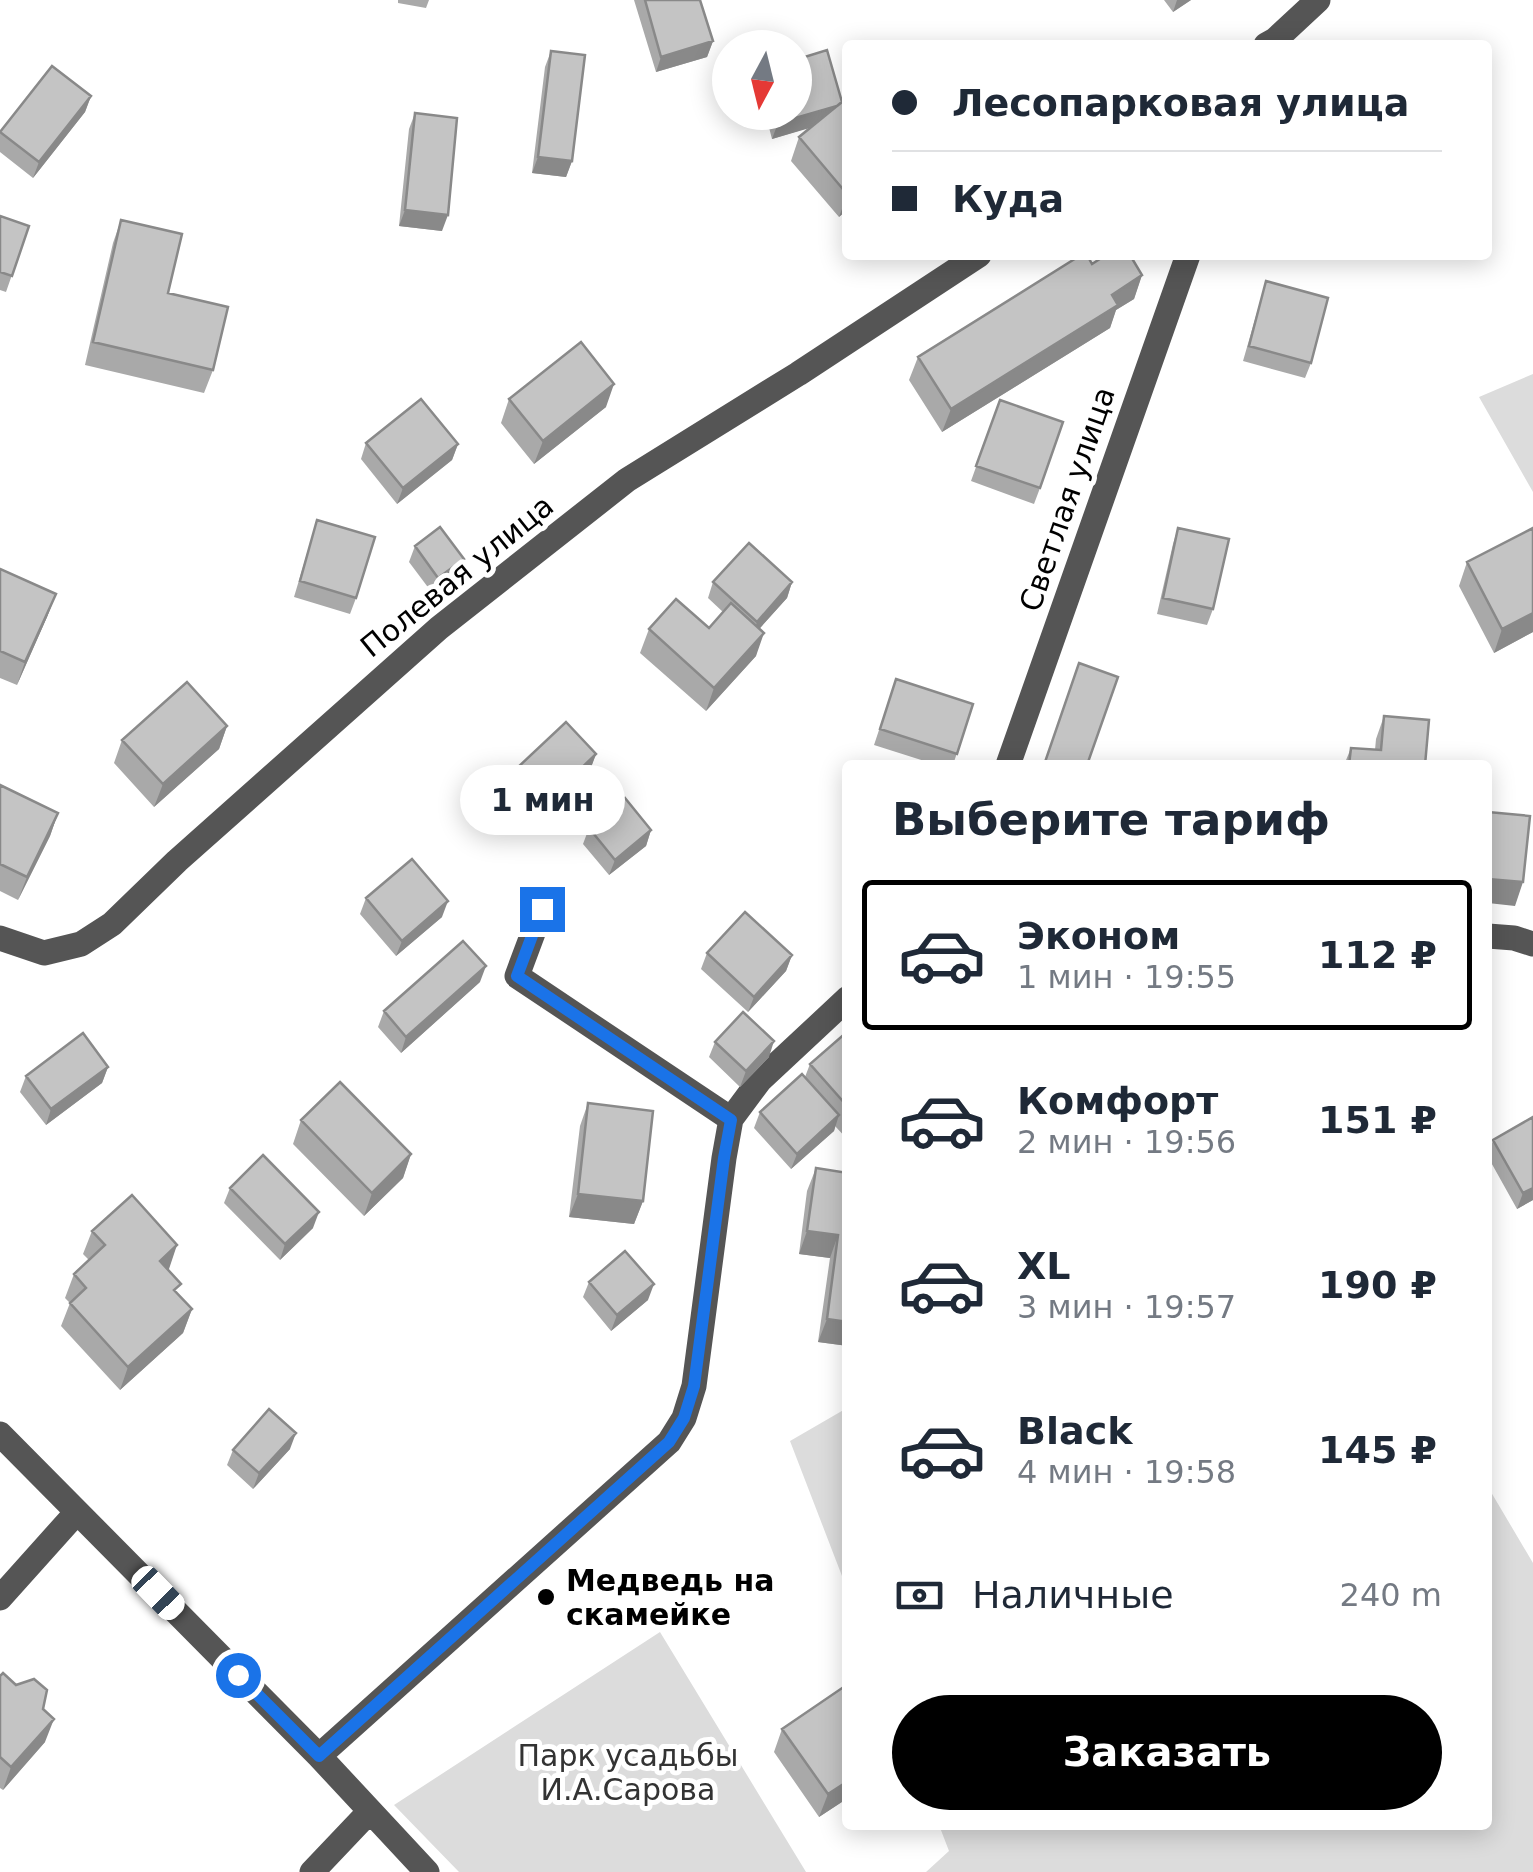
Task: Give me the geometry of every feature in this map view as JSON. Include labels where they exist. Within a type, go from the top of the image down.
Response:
[{"type":"street","points":[[1275,40],[1318,0]]},
{"type":"street","name":"Полевая улица","points":[[0,938],[44,953],[82,944],[112,924],[177,861],[439,628],[627,480],[970,260]]},
{"type":"street","name":"Светлая улица","points":[[1010,760],[1186,260]]},
{"type":"street","points":[[542,909],[517,976],[731,1120]]},
{"type":"street","points":[[1492,936],[1533,944]]},
{"type":"street","points":[[319,1756],[669,1442],[684,1418],[694,1386],[731,1120],[760,1080],[842,1004]]},
{"type":"street","points":[[0,1434],[319,1756],[427,1872]]},
{"type":"street","points":[[0,1598],[78,1512]]},
{"type":"street","points":[[312,1872],[369,1812]]},
{"type":"green space","points":[[1533,374],[1533,492],[1479,397]]},
{"type":"green space","points":[[842,1411],[842,1576],[790,1441]]},
{"type":"green space","points":[[1492,1494],[1533,1563],[1533,1872],[926,1872],[949,1851],[941,1830],[1492,1830]]},
{"type":"green space","name":"Парк усадьбы И.А.Сарова","points":[[660,1632],[806,1872],[459,1872],[394,1805]]},
{"type":"building","points":[[645,0],[700,0],[712,41],[661,57]]},
{"type":"building","points":[[827,50],[842,102],[812,113],[812,55]]},
{"type":"building","points":[[551,51],[585,55],[572,161],[538,157]]},
{"type":"building","points":[[52,66],[91,96],[39,162],[0,132]]},
{"type":"building","points":[[842,102],[842,188],[799,137]]},
{"type":"building","points":[[415,113],[457,118],[448,215],[405,210]]},
{"type":"building","points":[[0,216],[29,226],[12,276],[0,272]]},
{"type":"building","points":[[121,220],[182,234],[168,293],[228,307],[213,370],[93,342]]},
{"type":"building","points":[[1073,260],[1090,260],[1092,264],[1098,260],[1133,260],[1142,275],[1112,295],[1118,305],[951,409],[918,357]]},
{"type":"building","points":[[1266,281],[1328,298],[1311,363],[1249,346]]},
{"type":"building","points":[[581,342],[614,384],[543,441],[509,399]]},
{"type":"building","points":[[421,399],[458,444],[403,488],[366,443]]},
{"type":"building","points":[[1000,400],[1063,422],[1040,488],[976,466]]},
{"type":"building","points":[[317,520],[375,537],[356,598],[300,581]]},
{"type":"building","points":[[440,527],[464,559],[438,578],[415,546]]},
{"type":"building","points":[[1178,528],[1229,539],[1213,609],[1163,598]]},
{"type":"building","points":[[1533,528],[1533,613],[1502,629],[1467,562]]},
{"type":"building","points":[[749,543],[792,582],[757,622],[713,582]]},
{"type":"building","points":[[0,569],[56,594],[25,662],[0,651]]},
{"type":"building","points":[[676,599],[709,628],[731,603],[764,633],[714,688],[649,629]]},
{"type":"building","points":[[1079,663],[1118,677],[1089,760],[1046,760]]},
{"type":"building","points":[[896,679],[973,704],[957,754],[880,729]]},
{"type":"building","points":[[187,682],[227,726],[163,784],[122,740]]},
{"type":"building","points":[[1384,716],[1429,720],[1425,760],[1350,760],[1351,748],[1381,750]]},
{"type":"building","points":[[566,722],[596,754],[546,802],[515,770]]},
{"type":"building","points":[[0,785],[58,813],[27,877],[0,864]]},
{"type":"building","points":[[625,798],[651,830],[615,860],[589,828]]},
{"type":"building","points":[[1492,812],[1530,816],[1523,882],[1492,879]]},
{"type":"building","points":[[412,859],[448,901],[402,941],[366,898]]},
{"type":"building","points":[[745,912],[792,955],[754,997],[707,953]]},
{"type":"building","points":[[463,941],[486,966],[406,1037],[384,1011]]},
{"type":"building","points":[[743,1012],[774,1041],[746,1071],[715,1042]]},
{"type":"building","points":[[83,1033],[108,1067],[51,1109],[26,1076]]},
{"type":"building","points":[[842,1036],[842,1100],[810,1064]]},
{"type":"building","points":[[802,1074],[839,1115],[797,1154],[760,1112]]},
{"type":"building","points":[[340,1082],[411,1154],[372,1193],[301,1120]]},
{"type":"building","points":[[588,1103],[653,1111],[643,1201],[578,1194]]},
{"type":"building","points":[[1533,1117],[1533,1188],[1523,1193],[1493,1140]]},
{"type":"building","points":[[263,1155],[319,1212],[285,1244],[230,1188]]},
{"type":"building","points":[[816,1168],[842,1172],[842,1321],[827,1319],[838,1235],[807,1231]]},
{"type":"building","points":[[132,1195],[177,1245],[160,1261],[181,1284],[174,1290],[192,1309],[128,1367],[70,1303],[86,1288],[74,1274],[105,1245],[92,1231]]},
{"type":"building","points":[[625,1251],[654,1284],[617,1315],[589,1282]]},
{"type":"building","points":[[269,1409],[296,1433],[259,1473],[233,1450]]},
{"type":"building","points":[[3,1673],[16,1685],[34,1679],[47,1690],[43,1709],[54,1719],[11,1767],[0,1757]]},
{"type":"building","points":[[842,1688],[842,1785],[828,1794],[782,1729]]},
{"type":"place","name":"Медведь на скамейке","points":[[546,1597]]},
{"type":"route","points":[[238,1675],[319,1756],[669,1442],[684,1418],[694,1386],[731,1120],[517,976],[542,909]]}]
